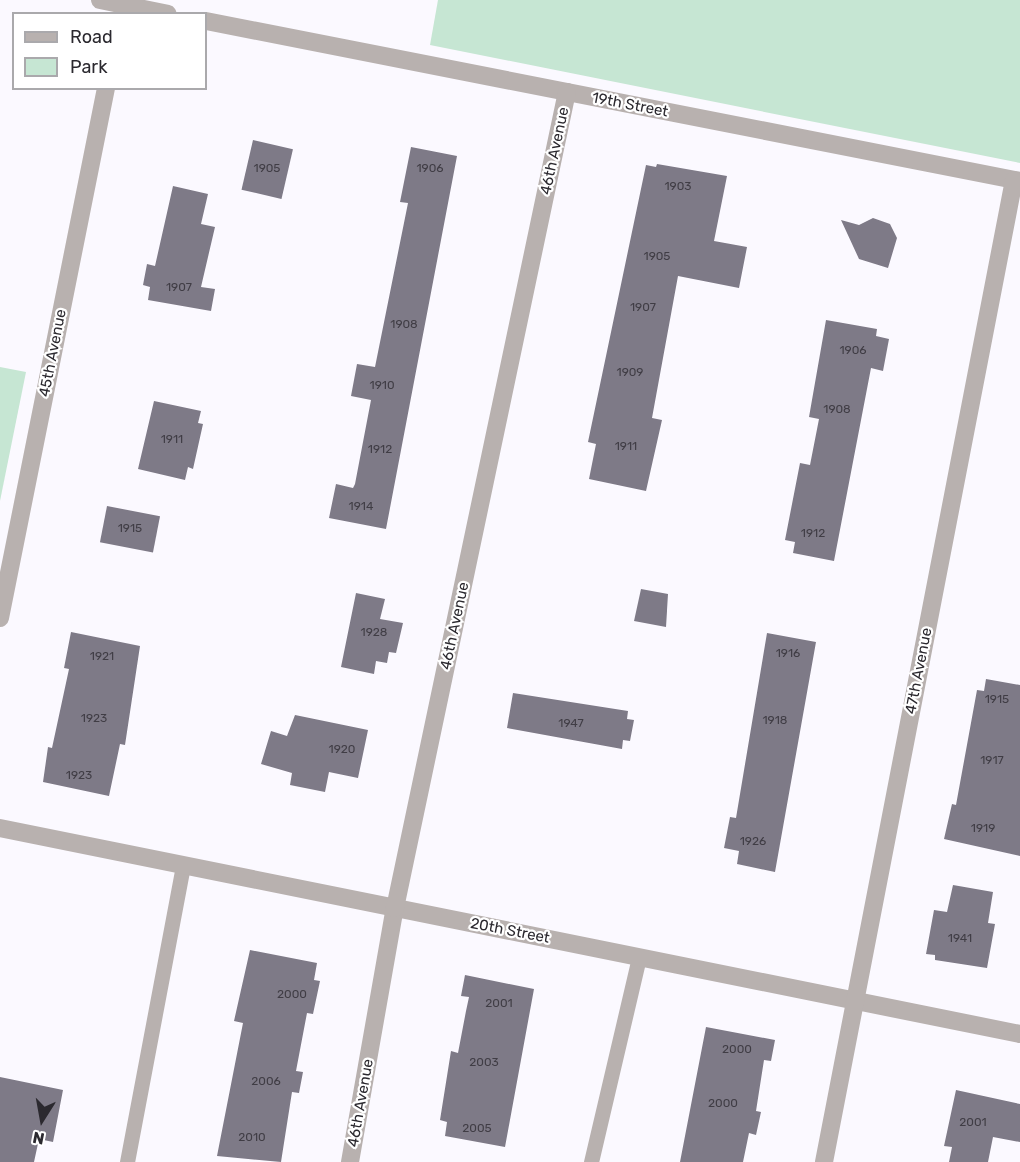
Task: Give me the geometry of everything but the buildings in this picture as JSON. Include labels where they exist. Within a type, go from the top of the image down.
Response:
[{"type":"street","points":[[100,0],[157,12]]},
{"type":"street","name":"19th Street","points":[[207,21],[1017,181]]},
{"type":"street","name":"45th Avenue","points":[[0,618],[106,90]]},
{"type":"street","name":"46th Avenue","points":[[350,1162],[395,908],[567,92]]},
{"type":"street","name":"47th Avenue","points":[[824,1162],[1017,181]]},
{"type":"street","name":"20th Street","points":[[0,828],[1020,1034]]},
{"type":"lane","points":[[127,1162],[183,865]]},
{"type":"lane","points":[[591,1162],[639,957]]},
{"type":"green space","points":[[438,0],[1020,0],[1020,163],[430,45]]},
{"type":"green space","points":[[0,367],[26,372],[0,501]]}]
